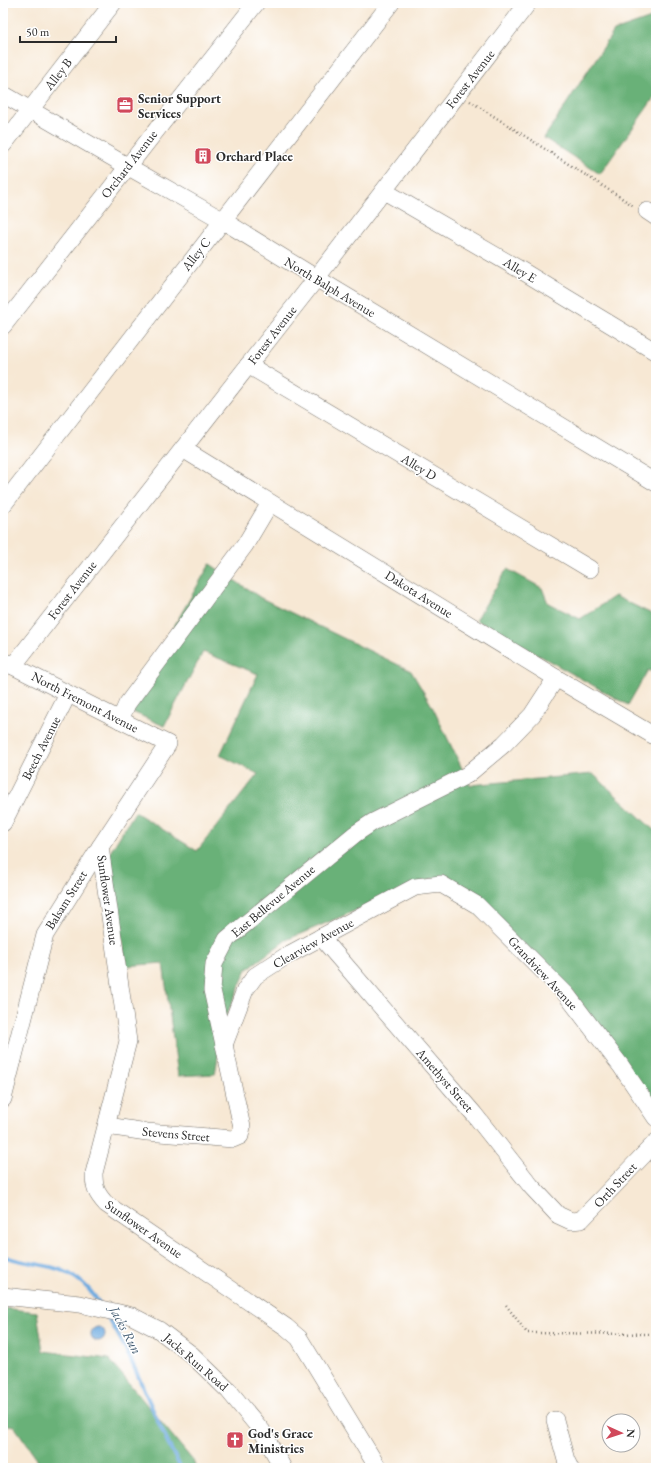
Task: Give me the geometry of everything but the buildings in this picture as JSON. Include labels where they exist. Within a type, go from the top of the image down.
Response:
[{"type":"street","name":"Alley B","points":[[3,145],[113,3]]},
{"type":"street","name":"Orchard Avenue","points":[[3,326],[256,3]]},
{"type":"street","name":"Alley C","points":[[3,505],[391,3]]},
{"type":"street","name":"Forest Avenue","points":[[8,663],[183,449],[528,3]]},
{"type":"street","name":"North Balph Avenue","points":[[3,94],[222,220],[656,483]]},
{"type":"street","name":"Alley E","points":[[384,191],[524,272],[656,352]]},
{"type":"street","name":"Alley D","points":[[248,365],[590,569]]},
{"type":"street","name":"Dakota Avenue","points":[[183,449],[556,678],[656,737]]},
{"type":"street","points":[[120,720],[127,704],[245,545],[270,503]]},
{"type":"street","name":"North Fremont Avenue","points":[[8,663],[168,744]]},
{"type":"street","name":"East Bellevue Avenue","points":[[241,1133],[242,1127],[212,990],[214,964],[227,939],[355,834],[373,822],[467,775],[504,744],[532,715],[556,678]]},
{"type":"street","name":"Beech Avenue","points":[[3,822],[68,694]]},
{"type":"street","name":"Balsam Street","points":[[3,1099],[45,934],[168,744]]},
{"type":"street","name":"Sunflower Avenue","points":[[100,847],[128,1041],[94,1173],[94,1186],[106,1204],[286,1327],[298,1338],[378,1468]]},
{"type":"street","name":"Clearview Avenue","points":[[224,1045],[245,990],[255,976],[286,956],[415,887],[441,884]]},
{"type":"street","name":"Grandview Avenue","points":[[441,884],[477,905],[566,994],[620,1066],[656,1118]]},
{"type":"street","name":"Amethyst Street","points":[[321,937],[474,1114],[531,1186],[558,1215],[571,1221]]},
{"type":"street","name":"Stevens Street","points":[[107,1126],[147,1132],[233,1139],[238,1138],[241,1133]]},
{"type":"street","name":"Orth Street","points":[[571,1221],[581,1220],[588,1214],[656,1142]]},
{"type":"street","name":"Jacks Run Road","points":[[3,1296],[80,1304],[132,1316],[159,1330],[192,1355],[211,1372],[246,1410],[262,1431],[283,1468]]},
{"type":"street","points":[[555,1420],[566,1460],[570,1468]]},
{"type":"path","points":[[468,99],[647,212]]},
{"type":"path","points":[[506,1305],[528,1333],[656,1334]]},
{"type":"green space","points":[[654,17],[656,18],[656,95],[600,174],[544,138],[614,31]]},
{"type":"green space","points":[[210,564],[261,598],[411,671],[432,706],[470,785],[593,774],[656,832],[656,1106],[572,991],[433,878],[286,940],[247,969],[224,1021],[215,1074],[178,1076],[163,963],[126,966],[109,854],[135,812],[197,851],[258,774],[220,755],[258,674],[203,652],[164,726],[126,709]]},
{"type":"green space","points":[[507,569],[542,588],[548,603],[580,619],[615,596],[656,616],[656,674],[648,670],[628,705],[476,620]]},
{"type":"green space","points":[[3,1308],[37,1312],[43,1351],[109,1359],[194,1462],[196,1468],[40,1468],[36,1457],[14,1426],[3,1424]]},
{"type":"water","points":[[95,1327],[101,1327],[105,1331],[105,1337],[101,1341],[95,1341],[91,1337],[91,1331]]},
{"type":"waterway","name":"Jacks Run","points":[[3,1256],[66,1272],[85,1285],[99,1303]]},
{"type":"waterway","name":"Jacks Run","points":[[107,1316],[118,1334],[181,1468]]},
{"type":"place","name":"Senior Support Services","points":[[125,105]]},
{"type":"place","name":"Orchard Place","points":[[203,156]]},
{"type":"place","name":"God's Grace Ministries","points":[[235,1440]]}]
